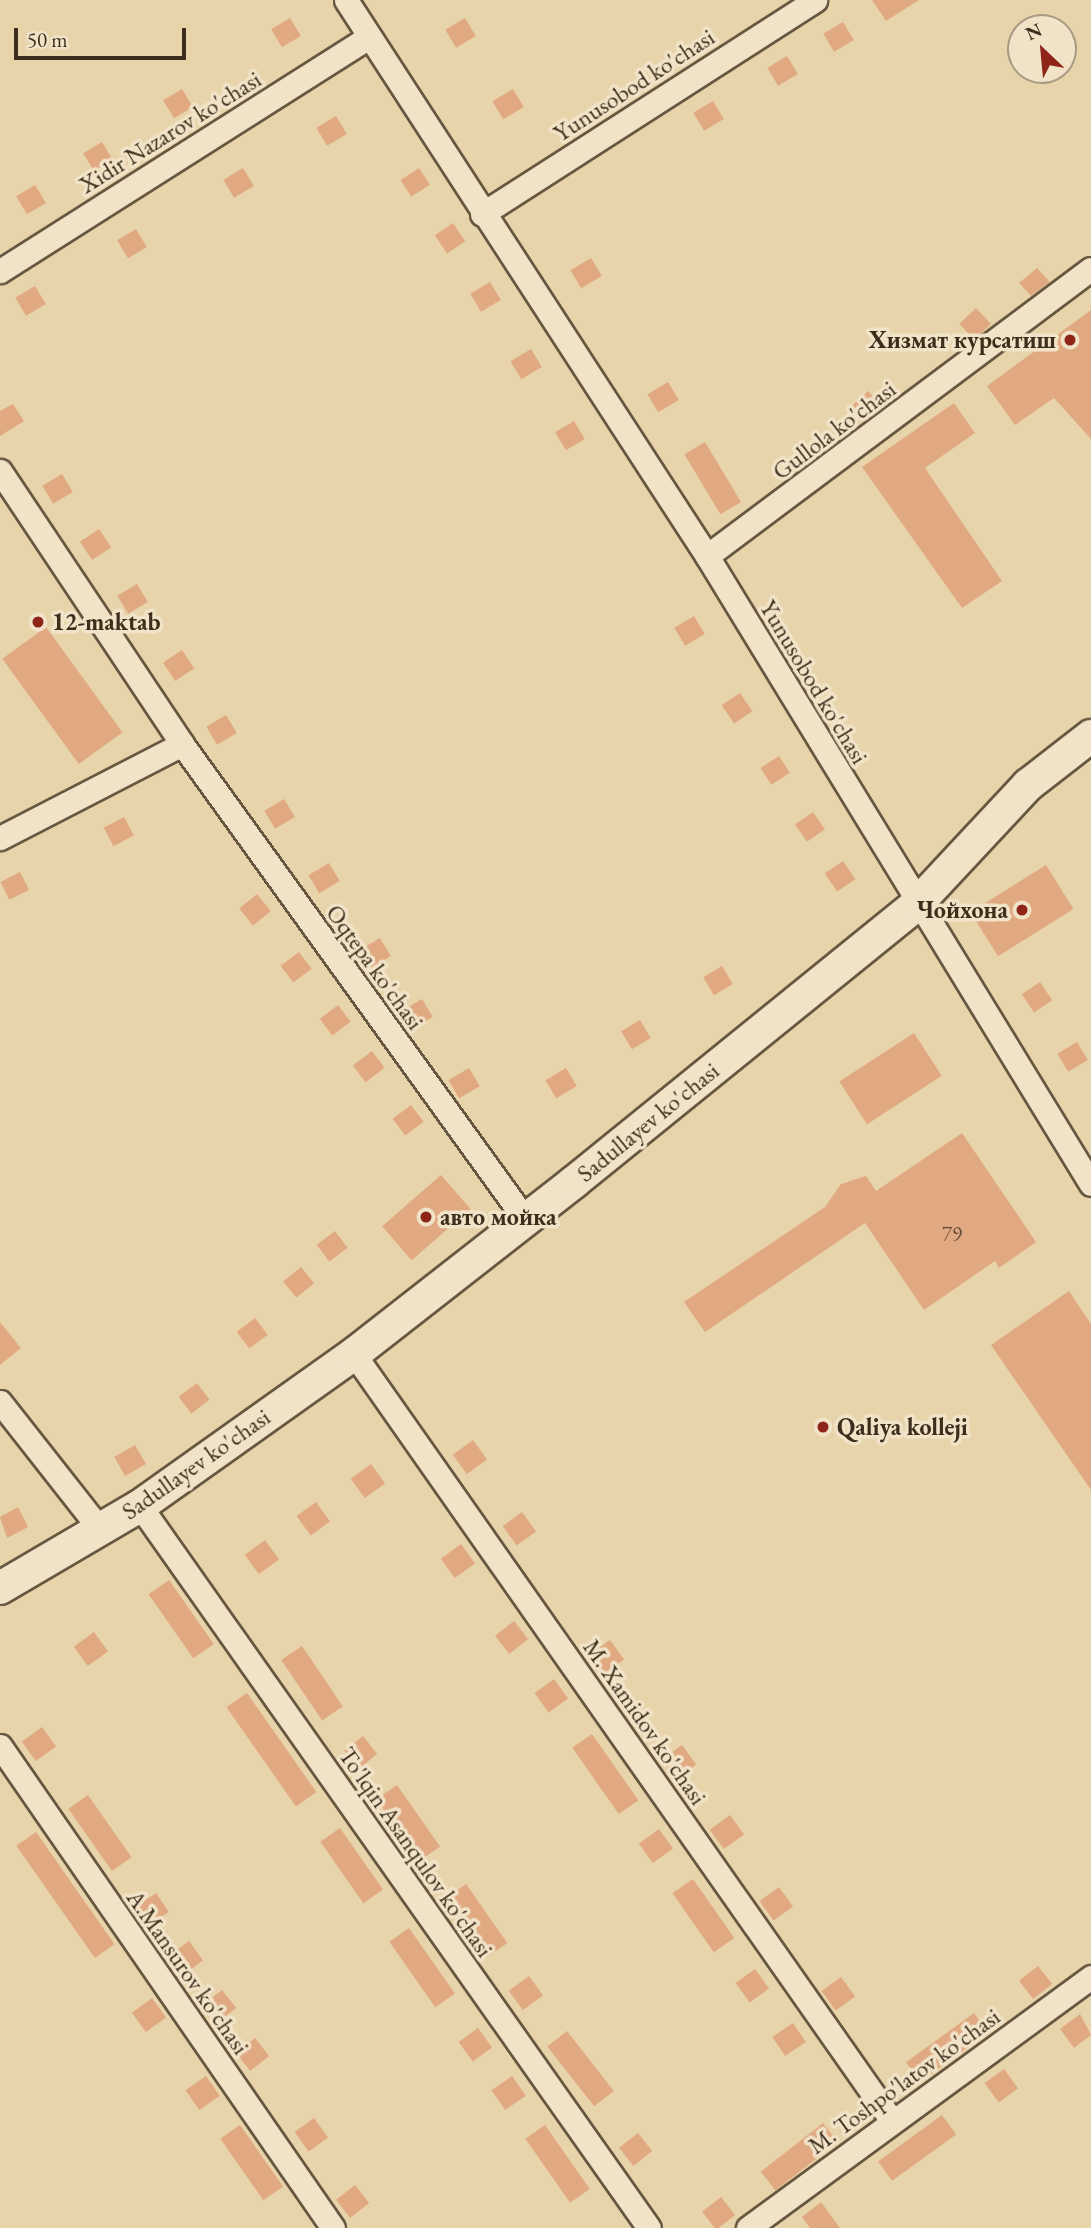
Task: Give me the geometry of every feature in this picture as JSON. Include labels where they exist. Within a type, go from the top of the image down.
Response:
[{"type":"main road","name":"Sadullayev ko'chasi","points":[[0,1588],[140,1506],[354,1353],[917,904],[1028,785],[1091,736]]},
{"type":"street","name":"Yunusobod ko'chasi","points":[[346,0],[482,214],[707,556],[1091,1185]]},
{"type":"street","name":"Yunusobod ko'chasi","points":[[482,214],[815,0]]},
{"type":"street","name":"Xidir Nazarov ko'chasi","points":[[0,271],[369,37]]},
{"type":"street","name":"Gullola ko'chasi","points":[[707,556],[1091,269]]},
{"type":"street","name":"Oqtepa ko'chasi","points":[[0,471],[182,744],[525,1219]]},
{"type":"street","points":[[0,838],[182,744]]},
{"type":"street","name":"M. Xamidov ko'chasi","points":[[354,1353],[892,2121]]},
{"type":"street","points":[[0,1402],[100,1529]]},
{"type":"street","name":"To'lqin Asanqulov ko'chasi","points":[[140,1506],[649,2228]]},
{"type":"street","name":"A.Mansurov ko'chasi","points":[[0,1746],[333,2228]]},
{"type":"street","name":"M. Toshpo'latov ko'chasi","points":[[748,2228],[1091,1977]]},
{"type":"building","points":[[872,0],[919,0],[886,21]]},
{"type":"building","points":[[290,18],[301,36],[282,47],[271,29]]},
{"type":"building","points":[[465,18],[476,36],[456,48],[445,30]]},
{"type":"building","points":[[843,22],[854,40],[834,52],[823,34]]},
{"type":"building","points":[[787,56],[798,74],[778,86],[767,68]]},
{"type":"building","points":[[182,89],[193,107],[174,118],[163,100]]},
{"type":"building","points":[[513,89],[524,107],[503,119],[492,101]]},
{"type":"building","points":[[713,101],[724,119],[704,131],[693,113]]},
{"type":"building","points":[[336,116],[347,134],[327,146],[316,128]]},
{"type":"building","points":[[102,142],[113,160],[94,171],[83,153]]},
{"type":"building","points":[[243,168],[254,186],[234,198],[223,180]]},
{"type":"building","points":[[419,168],[430,185],[411,197],[401,180]]},
{"type":"building","points":[[35,185],[46,203],[27,214],[16,196]]},
{"type":"building","points":[[453,223],[465,241],[447,254],[435,235]]},
{"type":"building","points":[[136,229],[147,247],[128,258],[117,240]]},
{"type":"building","points":[[591,258],[602,276],[581,288],[570,270]]},
{"type":"building","points":[[1037,268],[1050,282],[1031,296],[1019,283]]},
{"type":"building","points":[[490,282],[501,300],[481,312],[470,294]]},
{"type":"building","points":[[35,286],[46,304],[26,316],[15,298]]},
{"type":"building","points":[[976,308],[991,324],[974,340],[959,324]]},
{"type":"building","name":"Хизмат курсатиш","points":[[1091,310],[1091,439],[1054,398],[1015,425],[987,386]]},
{"type":"building","points":[[531,349],[542,367],[521,379],[510,361]]},
{"type":"building","points":[[668,382],[679,400],[658,412],[647,394]]},
{"type":"building","points":[[868,391],[882,406],[866,422],[851,407]]},
{"type":"building","points":[[954,403],[975,433],[925,468],[1002,581],[962,608],[862,467]]},
{"type":"building","points":[[13,404],[24,421],[0,436],[0,411]]},
{"type":"building","points":[[574,421],[585,439],[566,450],[555,432]]},
{"type":"building","points":[[705,442],[741,502],[720,514],[684,454]]},
{"type":"building","points":[[62,474],[73,492],[53,504],[42,486]]},
{"type":"building","points":[[99,529],[111,547],[92,560],[80,542]]},
{"type":"building","points":[[137,584],[148,602],[128,614],[117,596]]},
{"type":"building","points":[[694,616],[705,634],[685,646],[674,628]]},
{"type":"building","points":[[46,627],[122,732],[79,764],[2,659]]},
{"type":"building","points":[[182,650],[194,668],[175,681],[163,663]]},
{"type":"building","points":[[740,693],[752,711],[734,724],[722,705]]},
{"type":"building","points":[[226,715],[237,733],[217,745],[206,727]]},
{"type":"building","points":[[779,756],[790,773],[771,785],[761,768]]},
{"type":"building","points":[[284,799],[295,817],[275,829],[264,811]]},
{"type":"building","points":[[813,812],[825,829],[807,842],[795,825]]},
{"type":"building","points":[[124,817],[134,836],[114,846],[104,828]]},
{"type":"building","points":[[843,861],[855,879],[837,892],[825,873]]},
{"type":"building","points":[[329,863],[340,881],[319,893],[308,875]]},
{"type":"building","name":"Чойхона","points":[[1046,865],[1074,909],[998,956],[971,912]]},
{"type":"building","points":[[20,872],[29,890],[9,900],[0,882]]},
{"type":"building","points":[[257,894],[271,911],[253,926],[239,908]]},
{"type":"building","points":[[380,938],[391,956],[371,968],[360,950]]},
{"type":"building","points":[[299,952],[312,969],[293,983],[281,966]]},
{"type":"building","points":[[722,966],[733,984],[714,995],[703,977]]},
{"type":"building","points":[[1040,982],[1052,1000],[1034,1013],[1022,994]]},
{"type":"building","points":[[422,999],[433,1017],[413,1029],[402,1011]]},
{"type":"building","points":[[338,1005],[351,1022],[332,1036],[320,1019]]},
{"type":"building","points":[[640,1020],[651,1038],[632,1049],[621,1031]]},
{"type":"building","points":[[914,1033],[942,1076],[867,1124],[839,1081]]},
{"type":"building","points":[[1077,1042],[1088,1060],[1068,1072],[1057,1054]]},
{"type":"building","points":[[372,1051],[385,1068],[365,1082],[353,1065]]},
{"type":"building","points":[[469,1068],[480,1086],[459,1098],[448,1080]]},
{"type":"building","points":[[566,1068],[577,1086],[556,1098],[545,1080]]},
{"type":"building","points":[[411,1105],[424,1122],[405,1136],[393,1119]]},
{"type":"building","points":[[962,1133],[1036,1242],[999,1268],[995,1261],[924,1310],[865,1223],[705,1332],[684,1302],[825,1207],[841,1184],[866,1176],[876,1191]]},
{"type":"building","name":"авто мойка","points":[[441,1175],[471,1209],[412,1260],[382,1226]]},
{"type":"building","points":[[335,1231],[348,1248],[329,1262],[317,1245]]},
{"type":"building","points":[[301,1267],[314,1283],[296,1298],[283,1281]]},
{"type":"building","points":[[1069,1291],[1091,1324],[1091,1490],[991,1345]]},
{"type":"building","points":[[255,1318],[268,1335],[249,1349],[237,1332]]},
{"type":"building","points":[[0,1322],[21,1348],[0,1365]]},
{"type":"building","points":[[197,1383],[210,1400],[191,1414],[179,1397]]},
{"type":"building","points":[[473,1440],[487,1459],[467,1474],[453,1455]]},
{"type":"building","points":[[135,1445],[146,1464],[125,1476],[114,1457]]},
{"type":"building","points":[[371,1464],[385,1483],[365,1498],[351,1479]]},
{"type":"building","points":[[316,1502],[330,1521],[311,1536],[297,1516]]},
{"type":"building","points":[[18,1507],[28,1527],[7,1538],[0,1517]]},
{"type":"building","points":[[522,1512],[536,1531],[517,1546],[503,1526]]},
{"type":"building","points":[[265,1540],[279,1559],[259,1574],[245,1555]]},
{"type":"building","points":[[461,1544],[475,1563],[455,1578],[441,1559]]},
{"type":"building","points":[[169,1580],[214,1644],[193,1658],[149,1594]]},
{"type":"building","points":[[514,1621],[528,1639],[509,1654],[495,1636]]},
{"type":"building","points":[[94,1632],[108,1651],[88,1666],[74,1647]]},
{"type":"building","points":[[610,1640],[624,1659],[604,1674],[590,1655]]},
{"type":"building","points":[[302,1646],[343,1707],[322,1720],[281,1660]]},
{"type":"building","points":[[554,1679],[568,1698],[549,1713],[535,1693]]},
{"type":"building","points":[[247,1693],[316,1792],[296,1806],[227,1707]]},
{"type":"building","points":[[42,1727],[56,1746],[36,1761],[22,1742]]},
{"type":"building","points":[[592,1734],[638,1800],[619,1814],[572,1748]]},
{"type":"building","points":[[363,1736],[377,1754],[358,1769],[344,1751]]},
{"type":"building","points":[[682,1745],[696,1764],[676,1779],[662,1760]]},
{"type":"building","points":[[397,1785],[440,1846],[420,1861],[377,1799]]},
{"type":"building","points":[[88,1795],[132,1857],[112,1871],[68,1809]]},
{"type":"building","points":[[730,1815],[744,1834],[724,1849],[710,1830]]},
{"type":"building","points":[[340,1828],[383,1889],[363,1903],[320,1842]]},
{"type":"building","points":[[659,1829],[673,1848],[653,1863],[639,1844]]},
{"type":"building","points":[[36,1832],[115,1944],[95,1958],[16,1846]]},
{"type":"building","points":[[693,1879],[734,1938],[714,1952],[673,1893]]},
{"type":"building","points":[[466,1884],[507,1943],[487,1957],[446,1898]]},
{"type":"building","points":[[779,1887],[793,1906],[774,1921],[760,1901]]},
{"type":"building","points":[[156,1893],[169,1912],[149,1925],[136,1906]]},
{"type":"building","points":[[409,1928],[455,1994],[435,2007],[389,1942]]},
{"type":"building","points":[[189,1941],[203,1960],[183,1975],[169,1956]]},
{"type":"building","points":[[1038,1966],[1052,1984],[1033,1999],[1019,1981]]},
{"type":"building","points":[[755,1969],[769,1988],[750,2003],[736,1983]]},
{"type":"building","points":[[529,1976],[543,1995],[523,2010],[509,1991]]},
{"type":"building","points":[[841,1977],[855,1996],[836,2011],[822,1991]]},
{"type":"building","points":[[222,1990],[236,2008],[217,2023],[203,2005]]},
{"type":"building","points":[[152,1998],[166,2017],[146,2032],[132,2013]]},
{"type":"building","points":[[974,2013],[988,2032],[920,2082],[906,2062]]},
{"type":"building","points":[[1080,2014],[1091,2035],[1074,2048],[1060,2029]]},
{"type":"building","points":[[793,2023],[806,2042],[785,2056],[772,2037]]},
{"type":"building","points":[[478,2028],[492,2047],[473,2062],[459,2042]]},
{"type":"building","points":[[567,2031],[614,2091],[594,2106],[547,2046]]},
{"type":"building","points":[[255,2038],[269,2056],[250,2071],[236,2053]]},
{"type":"building","points":[[1004,2069],[1018,2088],[999,2103],[985,2083]]},
{"type":"building","points":[[206,2076],[220,2096],[199,2110],[186,2090]]},
{"type":"building","points":[[512,2076],[526,2096],[505,2110],[492,2090]]},
{"type":"building","points":[[942,2115],[956,2134],[892,2181],[878,2161]]},
{"type":"building","points":[[314,2118],[328,2137],[309,2152],[295,2132]]},
{"type":"building","points":[[823,2123],[838,2142],[776,2191],[761,2172]]},
{"type":"building","points":[[240,2125],[283,2186],[263,2200],[220,2139]]},
{"type":"building","points":[[545,2125],[590,2189],[570,2203],[525,2139]]},
{"type":"building","points":[[638,2133],[652,2151],[633,2166],[619,2148]]},
{"type":"building","points":[[355,2185],[369,2203],[350,2218],[336,2200]]},
{"type":"building","points":[[721,2197],[735,2215],[715,2228],[702,2212]]},
{"type":"building","points":[[821,2202],[840,2228],[810,2228],[802,2217]]},
{"type":"place","name":"Хизмат курсатиш","points":[[1070,340]]},
{"type":"place","name":"12-maktab","points":[[38,622]]},
{"type":"place","name":"Чойхона","points":[[1022,910]]},
{"type":"place","name":"авто мойка","points":[[426,1217]]},
{"type":"place","name":"Qaliya kolleji","points":[[823,1427]]}]
